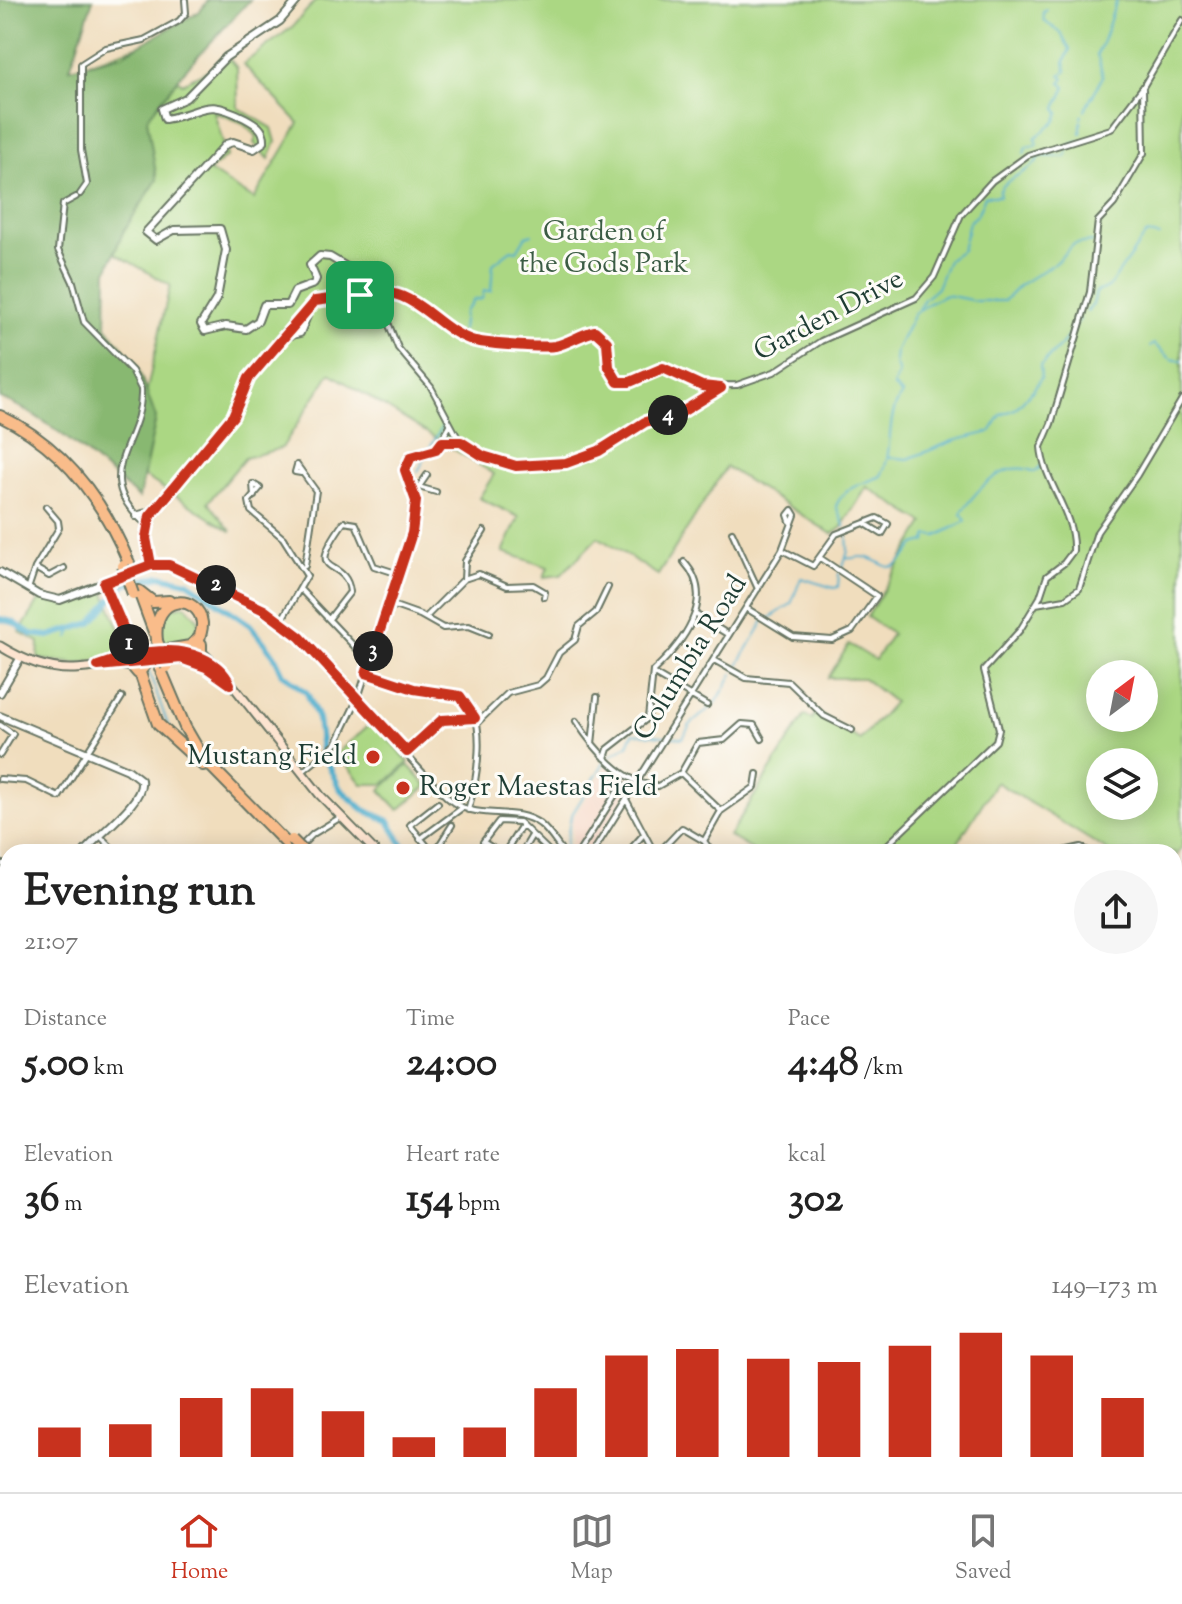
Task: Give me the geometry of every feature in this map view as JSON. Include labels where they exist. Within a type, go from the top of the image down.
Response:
[{"type":"highway","points":[[0,419],[45,450],[72,476],[98,510],[126,564],[187,719],[208,754],[290,844]]},
{"type":"highway","points":[[136,593],[157,603],[177,599],[196,604],[206,623],[194,657]]},
{"type":"highway","points":[[154,641],[159,612],[179,603],[190,605],[198,613],[202,624],[201,653],[213,665]]},
{"type":"highway","points":[[167,650],[200,641]]},
{"type":"highway","points":[[122,661],[133,666],[140,662]]},
{"type":"highway","points":[[140,662],[161,722],[173,731],[177,718],[164,667]]},
{"type":"highway","points":[[140,662],[161,729],[290,844]]},
{"type":"highway","points":[[166,682],[198,750],[250,808]]},
{"type":"main road","points":[[122,661],[129,654],[128,643]]},
{"type":"main road","points":[[128,643],[140,662]]},
{"type":"main road","points":[[0,646],[21,657],[64,669],[122,661],[194,657],[230,684]]},
{"type":"main road","points":[[140,662],[167,650],[213,665],[302,772],[368,844]]},
{"type":"street","points":[[147,525],[136,516],[119,491],[118,473],[140,402],[141,389],[137,376],[84,322],[73,282],[58,250],[63,204],[78,195],[87,178],[81,150],[81,64],[95,53],[144,40],[179,21],[186,13],[185,0]]},
{"type":"street","points":[[298,0],[287,15],[226,57],[186,98],[162,109],[165,119],[204,107],[225,107],[255,123],[263,131],[264,142],[254,149],[233,142],[226,144],[146,232],[156,240],[180,229],[220,229],[226,250],[217,298],[201,324],[205,331],[226,326],[246,329],[258,321],[264,305],[288,305],[295,291],[314,284],[316,279],[310,265],[320,256],[330,257],[362,276],[361,295]]},
{"type":"street","name":"Garden Drive","points":[[388,292],[422,306],[463,335],[481,342],[553,346],[595,331],[607,342],[609,367],[618,382],[630,382],[663,368],[702,386],[721,388],[762,377],[821,341],[916,298],[934,277],[961,215],[998,176],[1028,155],[1073,138],[1105,133],[1143,87],[1182,20]]},
{"type":"street","points":[[888,844],[996,741],[999,729],[984,670],[1013,640],[1036,604],[1047,576],[1070,558],[1074,542],[1068,516],[1054,492],[1041,447],[1051,424],[1090,292],[1098,221],[1114,204],[1144,153],[1143,87]]},
{"type":"street","points":[[1128,105],[1136,100],[1143,105]]},
{"type":"street","points":[[136,516],[145,516],[156,507],[233,416],[249,378],[281,337],[308,313],[315,301],[388,292]]},
{"type":"street","points":[[380,302],[388,292]]},
{"type":"street","points":[[361,295],[380,302],[398,348],[431,387],[461,442],[477,453],[505,464],[540,466],[566,463],[599,451],[645,422],[682,412],[721,388]]},
{"type":"street","points":[[702,386],[704,396]]},
{"type":"street","points":[[1036,604],[1065,599],[1079,589],[1097,532],[1137,475],[1182,399]]},
{"type":"street","points":[[302,772],[329,752],[358,698],[412,533],[414,494],[405,470],[407,463],[416,453],[436,450],[451,424]]},
{"type":"street","points":[[442,442],[461,442]]},
{"type":"street","points":[[301,473],[316,491],[304,569]]},
{"type":"street","points":[[414,494],[427,475]]},
{"type":"street","points":[[419,489],[425,487],[436,492]]},
{"type":"street","points":[[254,496],[249,501],[251,511],[272,524],[307,576],[281,621]]},
{"type":"street","points":[[28,589],[35,568],[59,528],[58,521],[46,507]]},
{"type":"street","points":[[151,565],[147,525],[156,507]]},
{"type":"street","points":[[782,550],[807,566],[813,566],[836,534],[880,518],[888,524],[882,534],[866,524]]},
{"type":"street","name":"Columbia Road","points":[[598,844],[782,550],[790,521]]},
{"type":"street","points":[[329,619],[350,592],[345,579],[328,567],[325,559],[326,549],[344,522],[356,524],[374,566],[399,574]]},
{"type":"street","points":[[464,579],[465,561],[484,531]]},
{"type":"street","points":[[732,532],[758,589]]},
{"type":"street","points":[[746,608],[793,637],[832,640],[852,631],[877,596],[820,558]]},
{"type":"street","points":[[605,758],[608,749],[648,718],[653,674],[672,656],[692,626],[695,614],[694,579],[684,562]]},
{"type":"street","points":[[0,572],[49,600],[60,600],[151,565],[169,565],[190,572],[281,621],[358,698],[447,798],[468,810],[533,820],[544,827],[557,844]]},
{"type":"street","points":[[35,568],[49,576],[64,568]]},
{"type":"street","points":[[426,617],[464,579],[479,574],[513,587],[533,585],[545,592],[544,597]]},
{"type":"street","points":[[104,583],[128,643]]},
{"type":"street","points":[[407,752],[442,720],[476,720],[508,693],[538,685],[546,678],[561,649],[577,638],[580,624],[598,609],[608,587]]},
{"type":"street","points":[[301,590],[369,662]]},
{"type":"street","points":[[1042,590],[1050,600]]},
{"type":"street","points":[[389,604],[426,617],[450,630],[469,626],[489,634]]},
{"type":"street","points":[[695,614],[729,635]]},
{"type":"street","points":[[0,686],[21,657]]},
{"type":"street","points":[[0,693],[21,657]]},
{"type":"street","points":[[714,660],[746,678],[789,682],[824,716],[852,730]]},
{"type":"street","points":[[366,673],[414,689],[460,696],[476,720],[476,774],[468,810]]},
{"type":"street","points":[[653,674],[707,705]]},
{"type":"street","points":[[0,779],[26,781],[59,797],[122,697]]},
{"type":"street","points":[[592,744],[597,697]]},
{"type":"street","points":[[0,721],[133,773],[142,786],[135,802],[91,844]]},
{"type":"street","points":[[0,721],[13,734],[0,755]]},
{"type":"street","points":[[576,721],[605,758],[639,780],[658,786],[681,773],[698,743],[724,740],[742,724],[754,725],[762,739]]},
{"type":"street","points":[[681,773],[721,811]]},
{"type":"street","points":[[704,841],[721,811],[751,791],[757,774]]},
{"type":"street","points":[[584,844],[622,784]]},
{"type":"street","points":[[626,800],[651,844]]},
{"type":"street","points":[[425,844],[410,825],[438,803]]},
{"type":"street","points":[[420,839],[462,808]]},
{"type":"street","points":[[298,844],[341,817]]},
{"type":"street","points":[[486,844],[483,842],[493,824],[517,821],[542,844]]},
{"type":"street","points":[[439,844],[452,825]]},
{"type":"street","points":[[510,844],[522,825]]},
{"type":"street","points":[[665,844],[682,828],[706,844]]},
{"type":"street","points":[[635,844],[644,834]]},
{"type":"street","points":[[98,835],[108,844]]},
{"type":"street","points":[[527,844],[532,836]]},
{"type":"shaded area","points":[[608,763],[633,782],[594,844],[571,844],[572,819]]},
{"type":"green space","points":[[0,0],[93,0],[70,68],[122,55],[200,11],[208,0],[250,0],[185,70],[147,119],[157,180],[123,232],[107,271],[106,327],[137,365],[156,418],[139,498],[55,429],[0,398]]},
{"type":"green space","name":"Garden of the Gods Park","points":[[316,0],[1182,0],[1182,844],[1097,844],[996,782],[957,844],[742,844],[729,836],[805,715],[812,719],[816,712],[860,740],[894,702],[863,678],[828,678],[849,644],[875,660],[892,634],[867,617],[924,523],[867,487],[841,528],[832,534],[726,467],[658,575],[598,537],[561,575],[544,577],[548,567],[503,552],[519,517],[479,498],[494,474],[330,373],[282,448],[245,458],[208,502],[232,532],[130,467],[170,285],[106,248],[87,143],[88,63],[143,44],[182,83],[211,69],[225,54],[237,68],[238,108],[272,128],[276,142],[269,159],[254,143],[257,136],[241,122],[214,112],[227,156],[209,171],[254,199],[299,123],[243,64],[292,27]]},
{"type":"green space","points":[[100,588],[105,593],[127,646],[124,653],[79,664],[38,659],[39,642],[20,632],[40,599],[63,604]]},
{"type":"green space","points":[[185,605],[199,620],[195,639],[170,646],[160,637],[164,609]]},
{"type":"green space","name":"Mustang Field","points":[[370,724],[375,724],[409,762],[384,784],[362,784],[337,753]]},
{"type":"green space","name":"Roger Maestas Field","points":[[408,765],[427,786],[399,810],[380,790]]},
{"type":"waterway","points":[[1085,110],[1103,76],[1097,54],[1117,0]]},
{"type":"waterway","points":[[1035,138],[1055,122],[1059,113],[1056,108],[1066,87],[1061,83],[1064,78],[1060,75],[1066,71],[1065,61],[1070,49],[1061,33],[1044,21],[1043,12],[1047,10]]},
{"type":"waterway","points":[[1081,121],[1081,133]]},
{"type":"waterway","points":[[1024,154],[1026,147],[1037,145],[1036,139]]},
{"type":"waterway","points":[[918,310],[924,299],[937,288],[948,260],[962,250],[969,222],[977,215],[985,196],[1000,196],[1003,186],[1037,162],[1040,156],[1066,157],[1069,146],[1080,141]]},
{"type":"waterway","points":[[462,330],[464,312],[474,300],[482,299],[484,291],[491,291],[493,264],[511,250],[517,251],[526,236],[532,234]]},
{"type":"waterway","points":[[1087,311],[1093,305],[1096,292],[1109,287],[1146,234],[1160,236]]},
{"type":"waterway","points":[[895,362],[896,350],[914,314],[929,303],[946,295],[976,301],[1004,301],[1020,285],[1055,263],[1074,244],[1093,242]]},
{"type":"waterway","points":[[1061,346],[1080,319]]},
{"type":"waterway","points":[[1150,347],[1154,344],[1171,359],[1182,361]]},
{"type":"waterway","points":[[889,457],[908,459],[953,441],[990,432],[1001,415],[1015,409],[1033,390],[1041,378],[1040,366],[1059,347]]},
{"type":"waterway","points":[[845,527],[836,506],[840,499],[855,486],[881,476],[885,466],[893,414],[902,394],[893,386],[899,374],[895,363]]},
{"type":"waterway","points":[[430,448],[443,425]]},
{"type":"waterway","points":[[418,472],[426,455]]},
{"type":"waterway","points":[[847,558],[868,558],[891,567],[898,564],[914,545],[926,542],[928,535],[937,536],[966,521],[961,513],[975,494],[993,478],[1013,469],[1035,472],[1042,465]]},
{"type":"waterway","points":[[842,569],[848,551],[847,533]]},
{"type":"waterway","points":[[767,620],[791,604],[801,578],[834,588],[838,587],[839,573]]},
{"type":"waterway","points":[[0,619],[13,622],[31,634],[49,636],[91,623],[124,585],[160,576],[188,582],[250,625],[274,655],[283,674],[307,693],[318,719],[322,751],[340,789],[364,810],[389,821],[402,844]]},
{"type":"waterway","points":[[118,592],[139,645]]},
{"type":"waterway","points":[[735,670],[764,621]]},
{"type":"waterway","points":[[69,637],[73,629]]},
{"type":"waterway","points":[[148,669],[169,728]]},
{"type":"waterway","points":[[610,756],[628,745],[633,733],[683,738],[690,725],[716,703],[733,674]]},
{"type":"waterway","points":[[566,844],[571,816],[605,761]]},
{"type":"place","name":"Mustang Field","points":[[373,757]]},
{"type":"place","name":"Roger Maestas Field","points":[[403,788]]},
{"type":"route","points":[[360,295],[315,301],[308,313],[285,332],[249,378],[233,416],[153,511],[146,531],[151,565],[104,583],[132,648],[145,653],[167,650],[198,656],[218,669],[230,684],[206,667],[181,658],[98,666],[127,656],[130,650],[104,583],[129,573],[151,565],[169,565],[244,599],[288,626],[407,752],[438,722],[450,718],[475,718],[467,702],[460,696],[414,689],[366,673],[411,540],[416,501],[405,470],[411,457],[416,453],[436,450],[442,442],[461,442],[477,453],[505,464],[540,466],[566,463],[599,451],[653,418],[682,412],[721,388],[702,386],[663,368],[654,369],[630,382],[618,382],[609,367],[607,342],[603,334],[595,331],[553,346],[487,343],[469,339],[402,296],[386,292],[360,295]]}]
